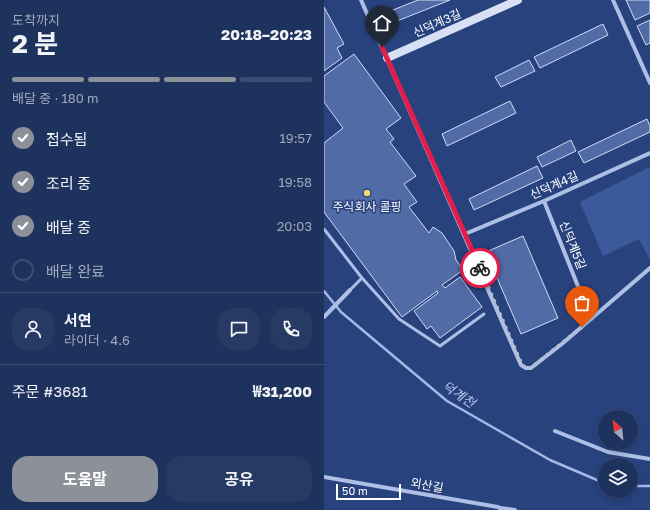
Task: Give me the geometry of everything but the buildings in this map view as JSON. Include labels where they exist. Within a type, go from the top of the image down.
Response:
[{"type":"street","points":[[361,0],[522,365],[526,368],[531,368],[650,268]]},
{"type":"street","name":"신덕계3길","points":[[387,58],[518,0]]},
{"type":"street","points":[[613,0],[650,83]]},
{"type":"street","name":"신덕계4길","points":[[465,234],[544,201],[650,153]]},
{"type":"street","name":"신덕계5길","points":[[544,201],[591,319]]},
{"type":"street","points":[[324,317],[350,290]]},
{"type":"street","points":[[555,431],[608,452],[650,459]]},
{"type":"street","name":"외산길","points":[[324,477],[498,507],[503,510]]},
{"type":"street","points":[[498,507],[515,510]]},
{"type":"lane","points":[[324,229],[362,278],[399,319],[440,346],[484,314]]},
{"type":"lane","points":[[350,290],[362,278]]},
{"type":"shaded area","points":[[650,167],[650,260],[639,239],[603,256],[580,202]]},
{"type":"waterway","name":"덕계천","points":[[324,291],[341,312],[447,401],[550,460],[598,480]]},
{"type":"waterway","name":"덕계천","points":[[638,486],[650,486]]},
{"type":"way so far","points":[[480,268],[522,365],[526,368],[531,368],[582,327]]},
{"type":"place","name":"주식회사 콜핑","points":[[367,193]]},
{"type":"route","points":[[382,47],[480,268]]}]
